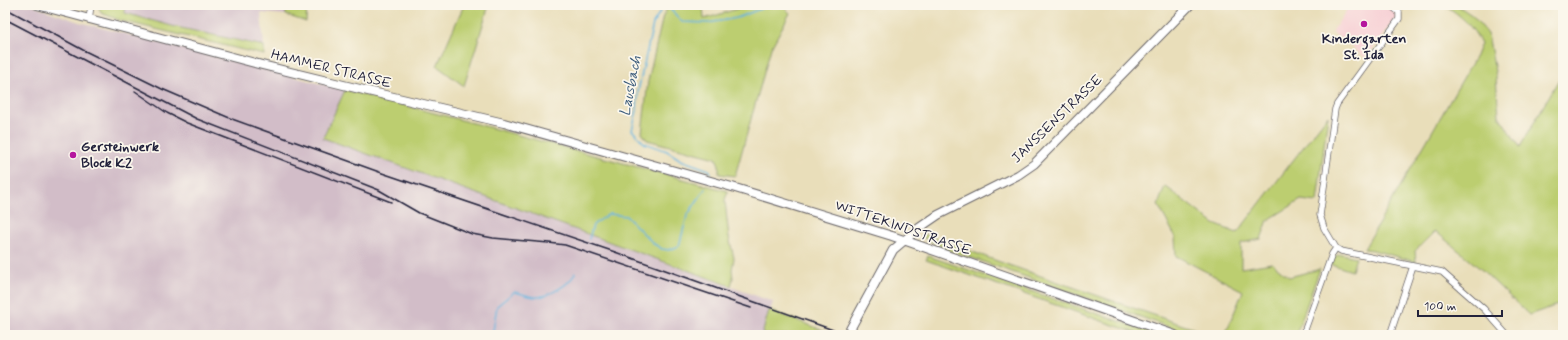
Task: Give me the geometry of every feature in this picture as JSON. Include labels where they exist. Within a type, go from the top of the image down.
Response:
[{"type":"main road","name":"HAMMER STRASSE","points":[[38,5],[89,20],[143,32],[262,65],[360,90],[504,123],[620,155]]},
{"type":"main road","name":"JANSSENSTRASSE","points":[[847,335],[893,250],[938,215],[1018,175],[1034,164],[1190,5]]},
{"type":"main road","name":"WITTEKINDSTRASSE","points":[[620,155],[825,215],[1174,335]]},
{"type":"street","points":[[89,20],[91,5]]},
{"type":"street","points":[[1393,6],[1400,12],[1399,19],[1335,109],[1320,215],[1324,228],[1336,248],[1341,250],[1434,270],[1445,275],[1484,309],[1507,335]]},
{"type":"street","points":[[1303,335],[1332,254],[1336,248]]},
{"type":"street","points":[[1390,335],[1413,266]]},
{"type":"shaded area","points":[[5,5],[31,5],[79,22],[345,90],[323,138],[773,302],[762,335],[5,335]]},
{"type":"shaded area","points":[[124,5],[285,5],[286,15],[261,13],[264,46],[172,26],[125,13]]},
{"type":"shaded area","name":"Kindergarten St. Ida","points":[[1350,5],[1380,5],[1394,11],[1396,17],[1366,58],[1332,32]]},
{"type":"green space","points":[[98,5],[124,5],[125,13],[172,26],[264,46],[264,55],[122,21],[101,13]]},
{"type":"green space","points":[[285,5],[307,5],[306,22],[286,15]]},
{"type":"green space","points":[[464,5],[489,5],[464,86],[437,66]]},
{"type":"green space","points":[[669,5],[703,5],[704,19],[750,5],[782,5],[790,13],[771,48],[735,176],[719,174],[719,165],[716,158],[647,140],[642,133],[648,81],[663,16]]},
{"type":"green space","points":[[1444,5],[1457,5],[1473,16],[1488,34],[1496,77],[1499,116],[1520,147],[1563,72],[1563,303],[1529,315],[1483,271],[1435,231],[1415,251],[1416,262],[1373,250],[1364,249],[1476,56],[1481,43],[1466,21]]},
{"type":"green space","points":[[345,90],[728,191],[725,200],[729,237],[734,258],[731,286],[323,138]]},
{"type":"green space","points":[[1328,115],[1317,202],[1301,200],[1268,220],[1261,239],[1241,243],[1241,268],[1272,263],[1289,277],[1320,269],[1296,335],[1225,335],[1243,291],[1176,256],[1175,236],[1158,205],[1165,186],[1214,224],[1237,233]]},
{"type":"green space","points":[[924,234],[1000,262],[1212,335],[1192,335],[949,250],[922,237]]},
{"type":"green space","points":[[1342,254],[1356,257],[1352,271],[1330,264],[1334,257]]},
{"type":"green space","points":[[928,256],[1160,335],[1142,335],[926,260]]},
{"type":"green space","points":[[769,310],[836,335],[762,335]]},
{"type":"waterway","name":"Lausbach","points":[[664,5],[653,24],[638,91],[637,110],[632,130],[644,143],[667,151],[681,160],[709,170],[711,173]]},
{"type":"waterway","points":[[667,5],[682,22],[708,23],[737,18],[770,5]]},
{"type":"waterway","name":"Lausbach","points":[[589,239],[593,225],[609,214],[626,216],[654,244],[662,249],[669,250],[679,246],[687,216],[705,189]]},
{"type":"waterway","name":"Lausbach","points":[[491,335],[497,306],[514,292],[533,297],[547,295],[564,285],[573,277],[575,273]]},
{"type":"railway","points":[[5,8],[83,50],[162,89],[232,119],[382,173],[615,252],[847,335]]},
{"type":"railway","points":[[5,19],[197,119],[379,190],[419,213],[472,234],[493,238],[565,245],[751,308]]},
{"type":"railway","points":[[135,91],[167,113],[187,123],[391,202]]},
{"type":"place","name":"Kindergarten St. Ida","points":[[1364,24]]},
{"type":"place","name":"Gersteinwerk Block K2","points":[[73,155]]}]
